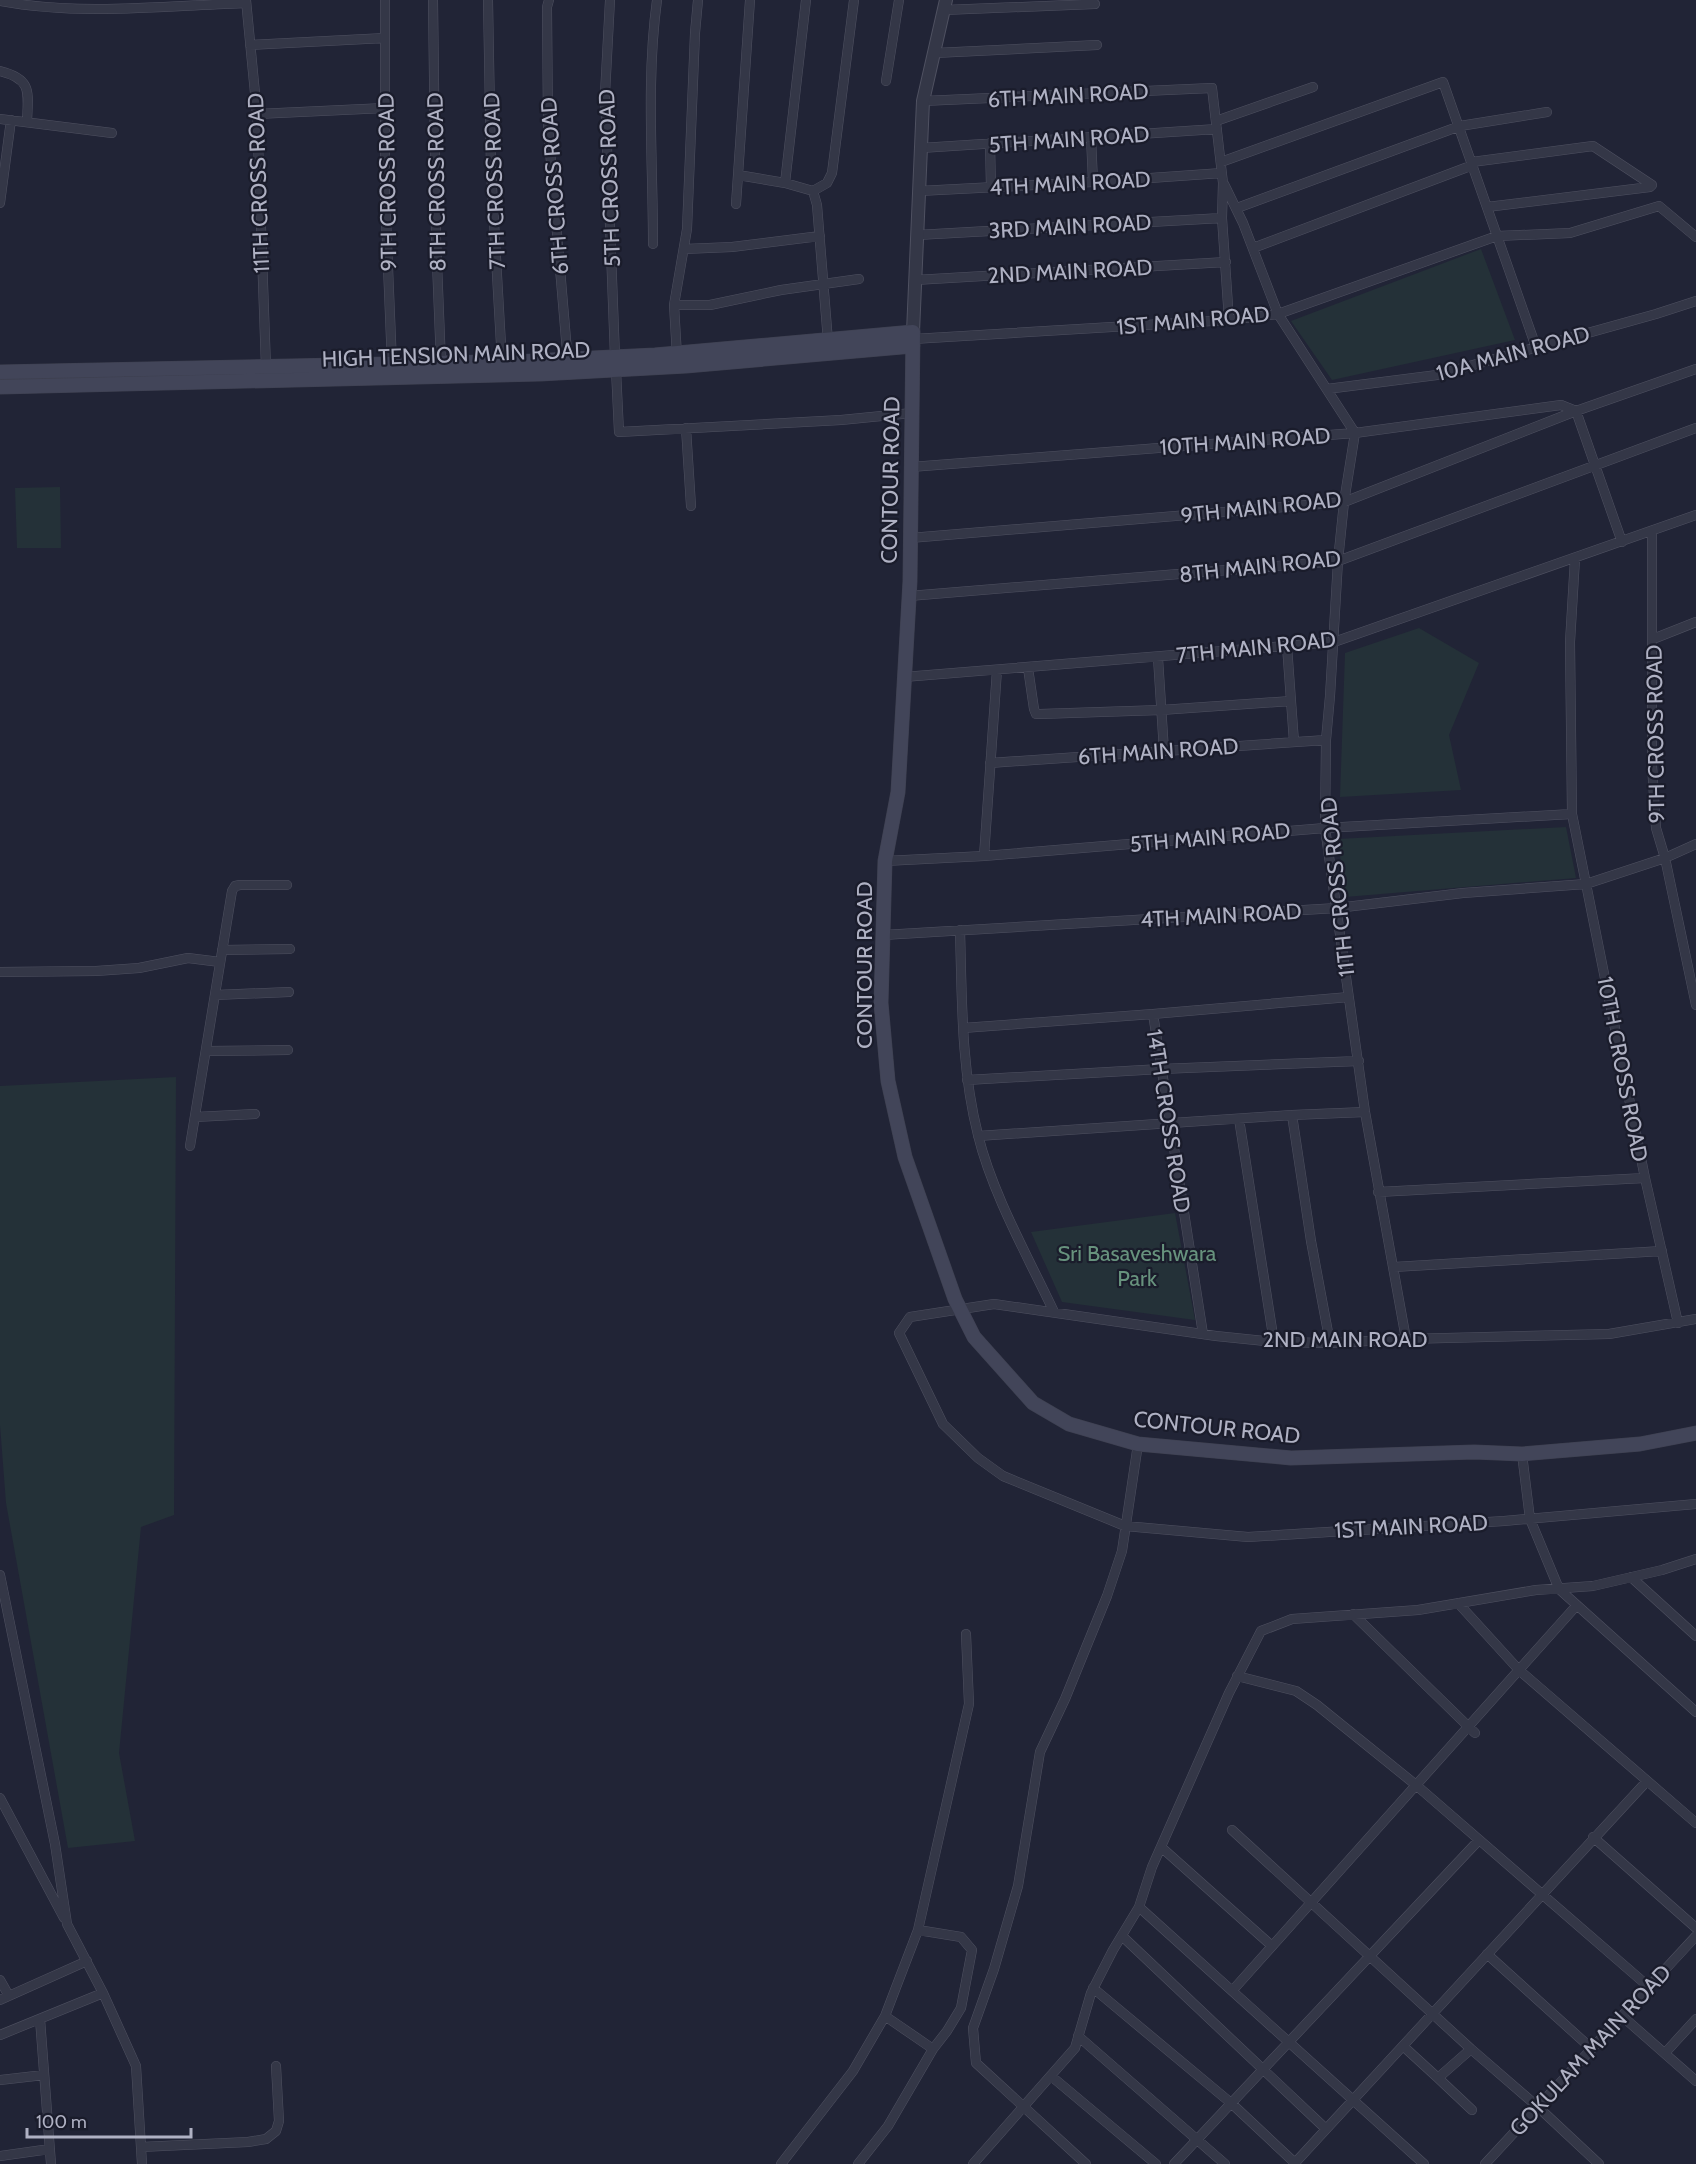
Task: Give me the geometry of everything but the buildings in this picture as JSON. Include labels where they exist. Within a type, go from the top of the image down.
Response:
[{"type":"main road","points":[[677,360],[828,341],[913,339]]},
{"type":"main road","name":"HIGH TENSION MAIN ROAD","points":[[0,387],[568,366],[677,360],[913,339]]},
{"type":"main road","name":"CONTOUR ROAD","points":[[913,339],[909,596],[898,792],[885,861],[881,1003],[888,1081],[905,1158],[960,1308],[974,1337],[1033,1403],[1069,1424],[1138,1444],[1291,1458],[1474,1452],[1522,1454],[1640,1444],[1696,1433]]},
{"type":"main road","points":[[0,372],[502,362],[568,366]]},
{"type":"street","name":"9TH CROSS ROAD","points":[[385,0],[385,194],[392,364]]},
{"type":"street","name":"8TH CROSS ROAD","points":[[433,0],[436,226],[441,363]]},
{"type":"street","name":"7TH CROSS ROAD","points":[[488,0],[491,170],[502,362]]},
{"type":"street","name":"6TH CROSS ROAD","points":[[549,0],[547,7],[548,127],[568,366]]},
{"type":"street","name":"5TH CROSS ROAD","points":[[610,0],[605,93],[615,363],[620,432],[686,428]]},
{"type":"street","points":[[653,244],[651,96],[657,0]]},
{"type":"street","points":[[677,360],[674,305],[687,229],[694,43],[698,0]]},
{"type":"street","points":[[736,204],[750,0]]},
{"type":"street","points":[[785,183],[806,0]]},
{"type":"street","points":[[738,175],[785,183],[813,191],[827,183],[832,173],[854,0]]},
{"type":"street","points":[[886,81],[899,0]]},
{"type":"street","points":[[0,1],[34,8],[82,9],[246,2]]},
{"type":"street","name":"11TH CROSS ROAD","points":[[246,2],[256,114],[266,367]]},
{"type":"street","points":[[945,5],[1095,4]]},
{"type":"street","name":"CONTOUR ROAD","points":[[913,339],[923,101],[945,5]]},
{"type":"street","points":[[250,45],[386,38]]},
{"type":"street","points":[[935,52],[1097,45]]},
{"type":"street","points":[[0,71],[24,81],[27,86],[27,122]]},
{"type":"street","points":[[1221,162],[1443,82],[1536,346]]},
{"type":"street","name":"5TH MAIN ROAD","points":[[921,148],[1091,137],[1217,125],[1313,87]]},
{"type":"street","name":"6TH MAIN ROAD","points":[[923,101],[1212,88],[1217,125]]},
{"type":"street","points":[[256,114],[386,108]]},
{"type":"street","points":[[1237,208],[1460,126],[1547,112]]},
{"type":"street","points":[[0,119],[112,132]]},
{"type":"street","points":[[0,203],[11,120]]},
{"type":"street","points":[[1217,125],[1223,178],[1223,223],[1229,320]]},
{"type":"street","points":[[1091,137],[1093,182]]},
{"type":"street","points":[[990,144],[991,188]]},
{"type":"street","points":[[1253,248],[1473,163],[1593,146],[1652,185],[1487,207]]},
{"type":"street","points":[[1223,178],[1278,314],[1355,433]]},
{"type":"street","name":"4TH MAIN ROAD","points":[[919,191],[1223,178]]},
{"type":"street","points":[[813,191],[817,205],[828,341]]},
{"type":"street","name":"1ST MAIN ROAD","points":[[913,339],[1229,320],[1278,314],[1497,236],[1570,232],[1659,206],[1696,237]]},
{"type":"street","name":"3RD MAIN ROAD","points":[[917,235],[1243,224]]},
{"type":"street","points":[[684,249],[732,247],[820,236]]},
{"type":"street","name":"2ND MAIN ROAD","points":[[915,280],[1226,262]]},
{"type":"street","points":[[674,305],[710,305],[781,290],[859,279]]},
{"type":"street","name":"10A MAIN ROAD","points":[[1327,389],[1437,375],[1696,301]]},
{"type":"street","name":"9TH MAIN ROAD","points":[[910,538],[1344,502],[1576,411],[1696,369]]},
{"type":"street","name":"10TH MAIN ROAD","points":[[911,467],[1355,433],[1560,405],[1576,411]]},
{"type":"street","points":[[1576,411],[1622,542]]},
{"type":"street","points":[[692,506],[686,428],[842,420],[912,413]]},
{"type":"street","name":"8TH MAIN ROAD","points":[[909,596],[1338,561],[1696,428]]},
{"type":"street","name":"11TH CROSS ROAD","points":[[1355,433],[1344,502],[1338,561],[1326,740],[1325,828],[1365,1112],[1406,1339]]},
{"type":"street","name":"7TH MAIN ROAD","points":[[904,677],[1334,642],[1696,515]]},
{"type":"street","name":"9TH CROSS ROAD","points":[[1652,531],[1652,765],[1656,828],[1665,858],[1696,1005]]},
{"type":"street","name":"10TH CROSS ROAD","points":[[1575,559],[1570,642],[1572,814],[1645,1178],[1678,1323]]},
{"type":"street","points":[[1653,639],[1696,622]]},
{"type":"street","points":[[1287,646],[1294,742]]},
{"type":"street","points":[[1158,658],[1164,751]]},
{"type":"street","points":[[1028,668],[1036,714],[1161,710],[1291,701]]},
{"type":"street","points":[[984,856],[997,670]]},
{"type":"street","name":"6TH MAIN ROAD","points":[[990,763],[1326,740]]},
{"type":"street","name":"5TH MAIN ROAD","points":[[885,861],[984,856],[1325,828],[1572,814]]},
{"type":"street","name":"4TH MAIN ROAD","points":[[883,934],[1337,908],[1463,893],[1587,884],[1665,858],[1696,844]]},
{"type":"street","points":[[190,1146],[232,891],[235,886],[287,885]]},
{"type":"street","points":[[960,930],[967,1080],[978,1136],[993,1182],[1053,1312]]},
{"type":"street","points":[[222,950],[290,949]]},
{"type":"street","points":[[0,972],[139,968],[188,958],[220,962]]},
{"type":"street","points":[[215,995],[289,992]]},
{"type":"street","points":[[963,1028],[1349,997]]},
{"type":"street","name":"14TH CROSS ROAD","points":[[1153,1014],[1203,1334]]},
{"type":"street","points":[[206,1051],[288,1050]]},
{"type":"street","points":[[967,1080],[1359,1061]]},
{"type":"street","points":[[978,1136],[1365,1112]]},
{"type":"street","points":[[195,1117],[255,1114]]},
{"type":"street","points":[[1292,1115],[1311,1241],[1330,1343]]},
{"type":"street","points":[[1239,1119],[1274,1342]]},
{"type":"street","points":[[1378,1192],[1645,1178]]},
{"type":"street","points":[[1394,1267],[1662,1251]]},
{"type":"street","name":"2ND MAIN ROAD","points":[[960,1308],[994,1304],[1203,1334],[1274,1342],[1330,1343],[1610,1334],[1696,1319]]},
{"type":"street","name":"1ST MAIN ROAD","points":[[960,1308],[910,1317],[899,1333],[943,1424],[978,1458],[1003,1476],[1125,1526],[1248,1537],[1530,1519],[1696,1504]]},
{"type":"street","points":[[1082,2162],[976,2063],[973,2028],[994,1969],[1018,1886],[1040,1752],[1065,1699],[1107,1596],[1122,1551],[1138,1444]]},
{"type":"street","points":[[1522,1454],[1530,1519],[1559,1589],[1696,1712]]},
{"type":"street","points":[[973,2164],[1075,2048],[1094,1988],[1139,1907],[1152,1866],[1237,1676],[1261,1631],[1292,1619],[1418,1610],[1536,1590],[1593,1586],[1696,1559]]},
{"type":"street","points":[[0,1575],[55,1844],[67,1924]]},
{"type":"street","points":[[1631,1577],[1696,1636]]},
{"type":"street","points":[[1458,1603],[1519,1671],[1553,1704],[1696,1823]]},
{"type":"street","points":[[1232,1991],[1416,1785],[1472,1730],[1519,1671],[1577,1605]]},
{"type":"street","points":[[1353,1614],[1472,1730]]},
{"type":"street","points":[[781,2164],[853,2071],[885,2016],[918,1930],[969,1704],[966,1634]]},
{"type":"street","points":[[1237,1676],[1296,1691],[1317,1705],[1416,1785],[1649,1987]]},
{"type":"street","points":[[1094,1988],[1231,2103],[1294,2163],[1647,1781]]},
{"type":"street","points":[[0,1798],[87,1961],[136,2066],[142,2164]]},
{"type":"street","points":[[1232,1830],[1310,1904],[1599,2164]]},
{"type":"street","points":[[1593,1837],[1696,1928]]},
{"type":"street","points":[[1174,2164],[1479,1840]]},
{"type":"street","points":[[1161,1847],[1272,1946]]},
{"type":"street","points":[[1139,1907],[1424,2164]]},
{"type":"street","points":[[858,2164],[888,2126],[933,2049],[961,2008],[972,1950],[961,1937],[918,1930]]},
{"type":"street","points":[[1122,1936],[1326,2129]]},
{"type":"street","name":"GOKULAM MAIN ROAD","points":[[1485,2164],[1696,1936]]},
{"type":"street","points":[[1487,1954],[1592,2049]]},
{"type":"street","points":[[0,1980],[4,1998],[87,1961]]},
{"type":"street","points":[[0,2035],[103,1993]]},
{"type":"street","points":[[885,2016],[933,2049]]},
{"type":"street","points":[[1622,2016],[1696,2081]]},
{"type":"street","points":[[40,2019],[51,2164]]},
{"type":"street","points":[[1665,2053],[1696,2019]]},
{"type":"street","points":[[1078,2036],[1226,2164]]},
{"type":"street","points":[[1403,2046],[1472,2110]]},
{"type":"street","points":[[1438,2078],[1471,2049]]},
{"type":"street","points":[[141,2147],[248,2142],[266,2139],[276,2131],[279,2121],[276,2066]]},
{"type":"street","points":[[0,2080],[44,2075]]},
{"type":"street","points":[[1051,2076],[1156,2164]]},
{"type":"street","points":[[0,2156],[50,2149]]},
{"type":"green space","points":[[1481,249],[1515,340],[1332,380],[1291,321]]},
{"type":"green space","points":[[60,487],[61,548],[17,548],[15,488]]},
{"type":"green space","points":[[1419,628],[1479,663],[1449,735],[1461,790],[1340,797],[1345,653]]},
{"type":"green space","points":[[1566,827],[1576,878],[1345,897],[1338,839]]},
{"type":"green space","points":[[176,1077],[174,1515],[141,1527],[119,1753],[135,1841],[68,1848],[6,1503],[0,1425],[0,1086]]},
{"type":"green space","name":"Sri Basaveshwara Park","points":[[1175,1213],[1195,1320],[1062,1302],[1031,1232]]}]
